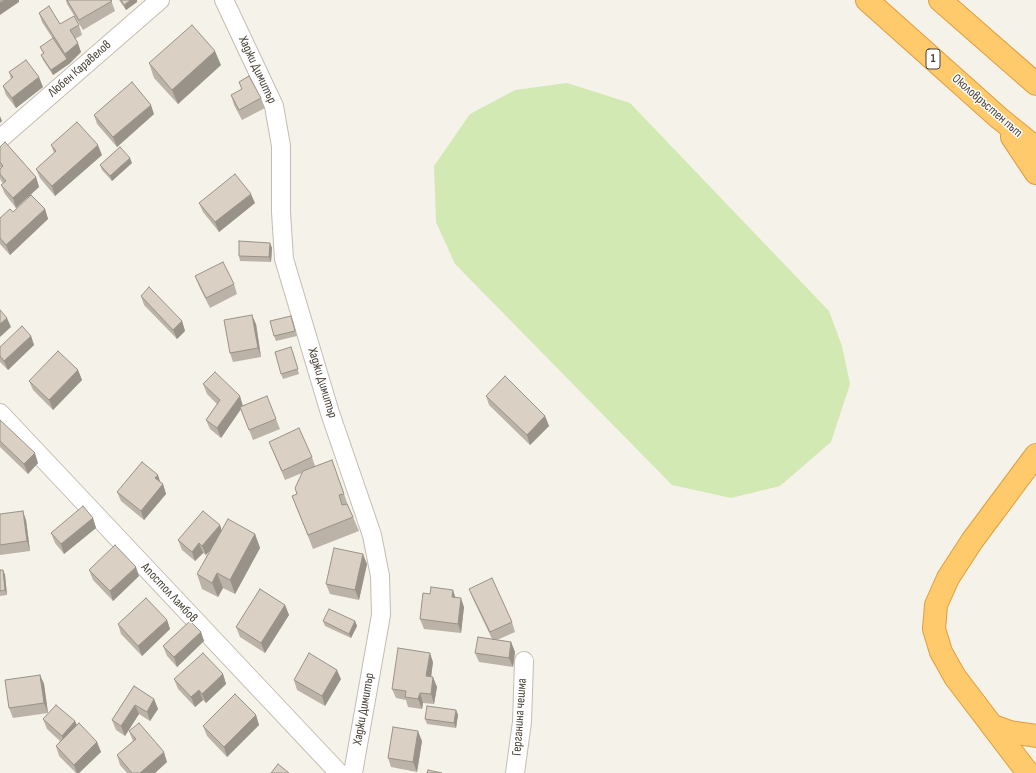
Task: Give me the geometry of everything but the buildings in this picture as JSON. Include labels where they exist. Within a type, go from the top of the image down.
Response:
[{"type":"highway","name":"Околовръстен път","points":[[867,0],[999,118],[1036,148]]},
{"type":"highway","points":[[940,0],[1036,84]]},
{"type":"highway","points":[[999,118],[1036,173]]},
{"type":"highway","points":[[1028,773],[955,677],[941,652],[934,629],[936,605],[948,578],[972,541],[1036,455]]},
{"type":"highway","points":[[993,726],[1010,732],[1036,736]]},
{"type":"street","name":"Любен Каравелов","points":[[0,139],[160,0]]},
{"type":"street","name":"Хаджи Димитър","points":[[224,0],[274,106],[281,146],[281,212],[284,258],[330,413],[372,535],[380,576],[381,615],[353,773]]},
{"type":"street","name":"Апостол Ламбов","points":[[0,413],[338,773]]},
{"type":"street","name":"Герганина чешма","points":[[515,773],[522,722],[524,661]]},
{"type":"green space","points":[[567,83],[630,103],[829,311],[842,346],[850,384],[831,442],[780,486],[731,498],[672,485],[455,264],[436,222],[434,166],[470,114],[515,90]]}]
